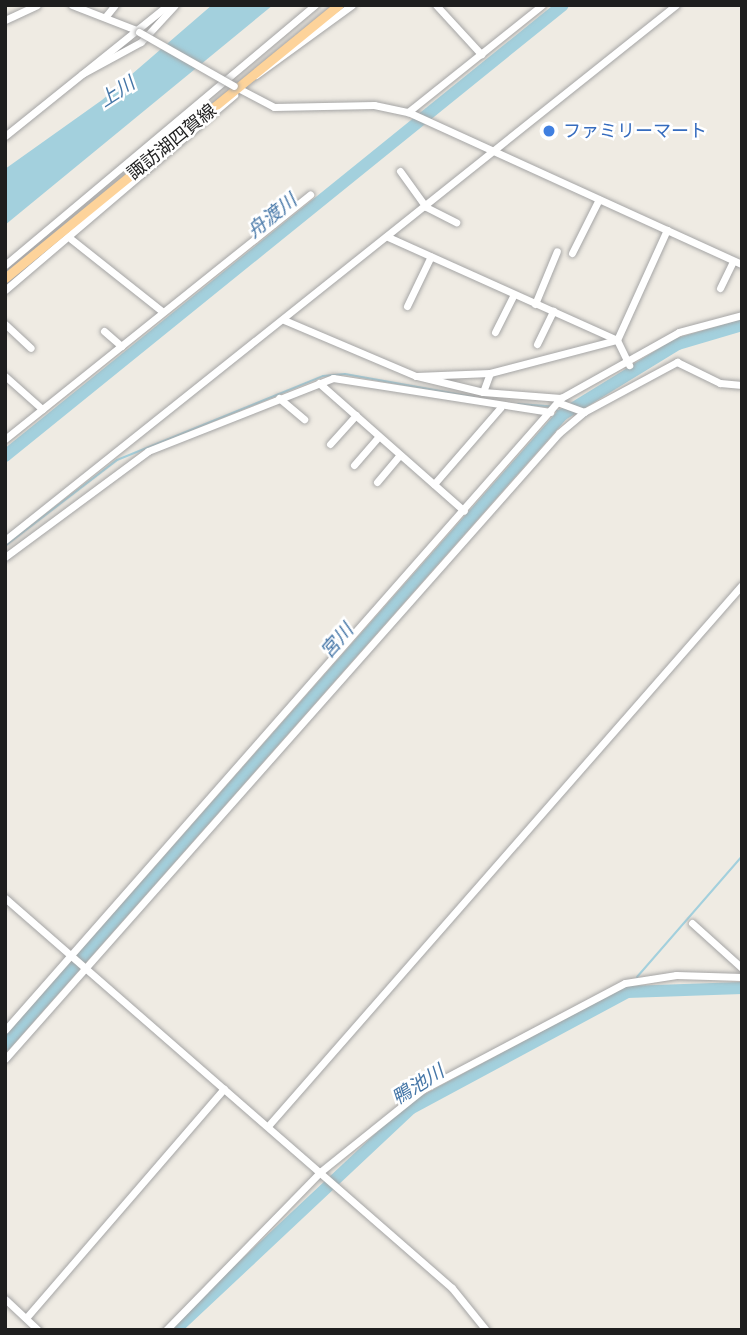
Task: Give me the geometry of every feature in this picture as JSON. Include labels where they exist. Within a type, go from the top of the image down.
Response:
[{"type":"main road","name":"諏訪湖四賀線","points":[[5,278],[338,5]]},
{"type":"street","points":[[5,20],[37,5]]},
{"type":"street","points":[[72,5],[137,30],[274,107],[374,104],[410,113],[742,264]]},
{"type":"street","points":[[106,16],[115,5]]},
{"type":"street","points":[[5,136],[168,5]]},
{"type":"street","points":[[80,74],[141,43],[175,5]]},
{"type":"street","points":[[5,265],[315,5]]},
{"type":"street","points":[[252,76],[286,59],[352,5]]},
{"type":"street","points":[[436,5],[481,54]]},
{"type":"street","points":[[410,113],[542,5]]},
{"type":"street","points":[[5,540],[676,5]]},
{"type":"street","points":[[5,290],[71,239],[237,88]]},
{"type":"street","points":[[400,172],[426,206],[456,222]]},
{"type":"street","points":[[5,439],[310,195]]},
{"type":"street","points":[[572,253],[599,199]]},
{"type":"street","points":[[617,340],[667,230]]},
{"type":"street","points":[[388,237],[617,340],[629,365]]},
{"type":"street","points":[[71,239],[163,312]]},
{"type":"street","points":[[535,304],[557,251]]},
{"type":"street","points":[[407,306],[430,257]]},
{"type":"street","points":[[720,288],[733,261]]},
{"type":"street","points":[[495,332],[514,294]]},
{"type":"street","points":[[537,344],[553,312]]},
{"type":"street","points":[[5,1030],[559,402],[629,365],[679,332],[742,315]]},
{"type":"street","points":[[284,320],[416,376],[483,392],[559,402],[581,411]]},
{"type":"street","points":[[5,324],[31,348]]},
{"type":"street","points":[[104,331],[121,346]]},
{"type":"street","points":[[416,376],[490,373],[617,340]]},
{"type":"street","points":[[5,1059],[581,411],[677,362],[720,383],[742,385]]},
{"type":"street","points":[[483,392],[490,373]]},
{"type":"street","points":[[5,376],[42,409]]},
{"type":"street","points":[[5,557],[127,463],[318,383],[351,380],[500,408],[550,412]]},
{"type":"street","points":[[318,383],[464,511]]},
{"type":"street","points":[[279,398],[304,419]]},
{"type":"street","points":[[434,484],[500,408]]},
{"type":"street","points":[[330,444],[356,415]]},
{"type":"street","points":[[354,465],[379,436]]},
{"type":"street","points":[[377,482],[400,454]]},
{"type":"street","points":[[268,1126],[742,585]]},
{"type":"street","points":[[5,898],[452,1288],[486,1330]]},
{"type":"street","points":[[692,923],[742,968]]},
{"type":"street","points":[[166,1330],[321,1173],[422,1090],[596,994],[662,977],[742,977]]},
{"type":"street","points":[[26,1318],[224,1089]]},
{"type":"street","points":[[5,1299],[38,1330]]},
{"type":"water","name":"上川","points":[[212,5],[273,5],[5,225],[5,169],[102,100]]},
{"type":"waterway","name":"舟渡川","points":[[5,456],[563,5]]},
{"type":"waterway","name":"宮川","points":[[5,1045],[562,415],[678,344],[742,325]]},
{"type":"waterway","points":[[5,546],[117,460],[323,376],[345,374],[474,397]]},
{"type":"waterway","points":[[518,404],[550,406]]},
{"type":"waterway","points":[[555,409],[562,415]]},
{"type":"waterway","points":[[637,977],[742,856]]},
{"type":"waterway","name":"鴨池川","points":[[627,992],[631,984]]},
{"type":"waterway","name":"鴨池川","points":[[175,1330],[410,1109],[627,992],[742,988]]},
{"type":"place","name":"ファミリーマート","points":[[549,131]]}]
